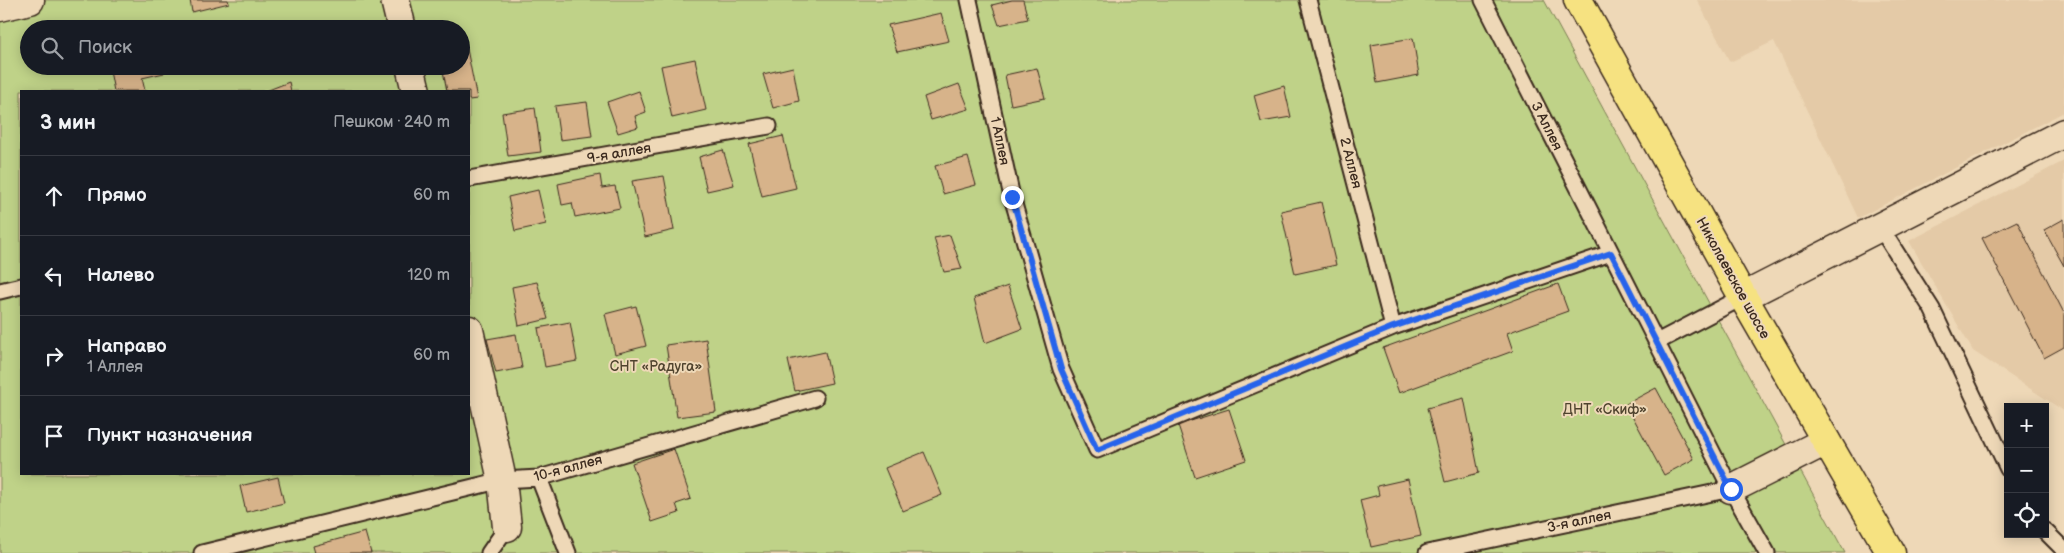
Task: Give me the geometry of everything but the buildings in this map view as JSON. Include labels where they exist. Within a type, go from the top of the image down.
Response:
[{"type":"main road","name":"Николаевское шоссе","points":[[1578,0],[1743,297],[1891,553]]},
{"type":"street","points":[[0,8],[30,0]]},
{"type":"street","points":[[395,0],[400,20]]},
{"type":"street","points":[[412,75],[416,90]]},
{"type":"street","points":[[1743,297],[2064,133]]},
{"type":"street","points":[[470,335],[502,480],[507,526]]},
{"type":"street","points":[[1731,489],[1826,441]]},
{"type":"lane","name":"1 Аллея","points":[[969,0],[1012,197],[1061,369],[1097,450],[1393,327]]},
{"type":"lane","name":"2 Аллея","points":[[1308,0],[1393,327]]},
{"type":"lane","name":"3 Аллея","points":[[1483,0],[1731,489],[1767,553]]},
{"type":"lane","name":"9-я аллея","points":[[470,179],[769,126]]},
{"type":"lane","points":[[1880,227],[1932,309],[2004,461]]},
{"type":"lane","points":[[1393,327],[1611,253]]},
{"type":"lane","points":[[0,291],[20,286]]},
{"type":"lane","points":[[1656,342],[1743,297]]},
{"type":"lane","name":"10-я аллея","points":[[202,553],[502,480],[539,478],[815,398]]},
{"type":"lane","points":[[539,478],[568,553]]},
{"type":"lane","name":"3-я аллея","points":[[1427,553],[1731,489]]},
{"type":"lane","points":[[489,553],[507,526]]},
{"type":"lane","points":[[2049,535],[2064,550]]},
{"type":"shaded area","points":[[1697,0],[2064,0],[2064,112],[1858,218],[1774,41],[1730,62]]},
{"type":"shaded area","points":[[2064,161],[2064,411],[1973,351],[1909,241]]},
{"type":"green space","points":[[0,0],[1544,0],[1845,553],[0,553]]},
{"type":"route","points":[[1012,197],[1061,369],[1097,450],[1393,327],[1611,253],[1731,489]]},
{"type":"park label","name":"СНТ «Радуга»","points":[[656,366]]},
{"type":"park label","name":"ДНТ «Скиф»","points":[[1605,409]]}]
